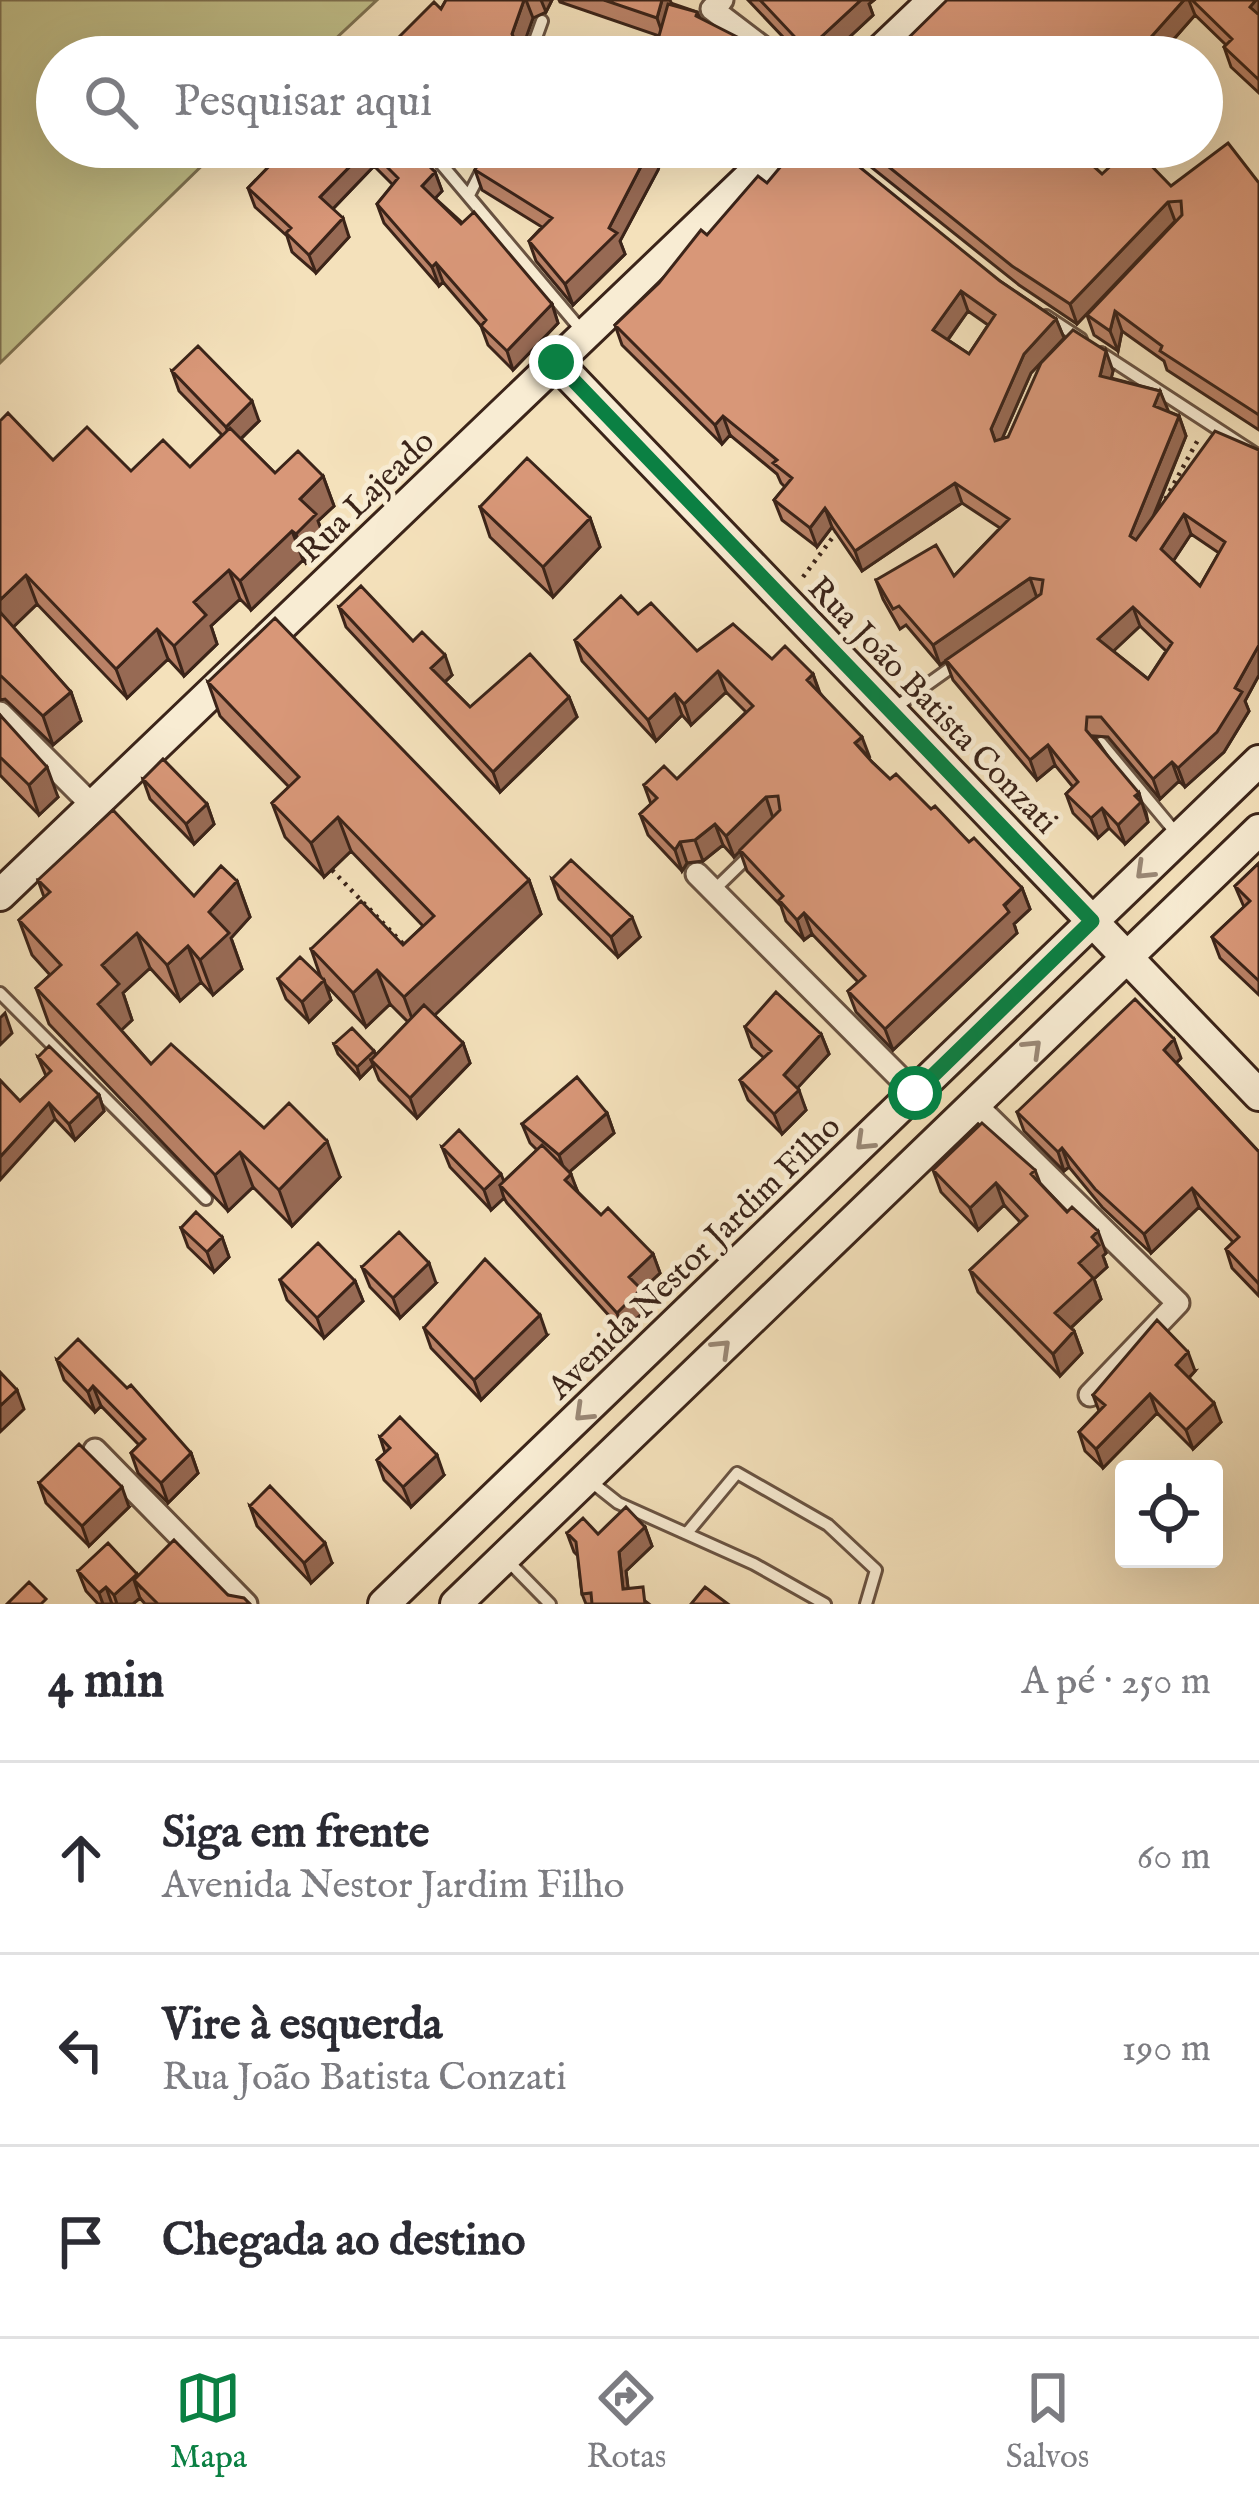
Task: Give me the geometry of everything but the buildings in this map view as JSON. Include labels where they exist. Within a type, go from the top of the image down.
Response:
[{"type":"main road","points":[[896,36],[934,0]]},
{"type":"main road","name":"Rua Lajeado","points":[[0,896],[759,168]]},
{"type":"main road","name":"Rua João Batista Conzati","points":[[556,362],[1259,1095]]},
{"type":"main road","name":"Avenida Nestor Jardim Filho","points":[[384,1604],[1259,761]]},
{"type":"main road","points":[[421,1568],[456,1604],[1259,830]]},
{"type":"main road","points":[[799,1204],[835,1239]]},
{"type":"street","points":[[712,3],[750,36]]},
{"type":"street","points":[[0,713],[93,806]]},
{"type":"street","points":[[697,874],[915,1093]]},
{"type":"street","points":[[975,1104],[1178,1304],[1090,1395]]},
{"type":"street","points":[[95,1450],[246,1604]]},
{"type":"lane","points":[[537,36],[542,21]]},
{"type":"lane","points":[[445,168],[586,335]]},
{"type":"lane","points":[[469,195],[483,168]]},
{"type":"lane","points":[[1030,304],[1259,456]]},
{"type":"lane","points":[[1061,350],[1094,322]]},
{"type":"lane","points":[[891,711],[967,656]]},
{"type":"lane","points":[[1101,743],[1180,837]]},
{"type":"lane","points":[[714,890],[765,841]]},
{"type":"lane","points":[[0,993],[206,1198]]},
{"type":"lane","points":[[687,1533],[737,1473],[828,1525],[876,1570],[866,1604]]},
{"type":"lane","points":[[587,1478],[618,1503],[825,1604]]},
{"type":"lane","points":[[505,1557],[550,1604]]},
{"type":"path","points":[[1149,524],[1208,422]]},
{"type":"path","points":[[784,600],[844,521]]},
{"type":"path","points":[[332,870],[411,952]]},
{"type":"shaded area","points":[[0,0],[377,0],[338,36],[36,36],[36,168],[200,168],[0,363]]},
{"type":"route","points":[[556,362],[1092,921],[915,1093]]}]
